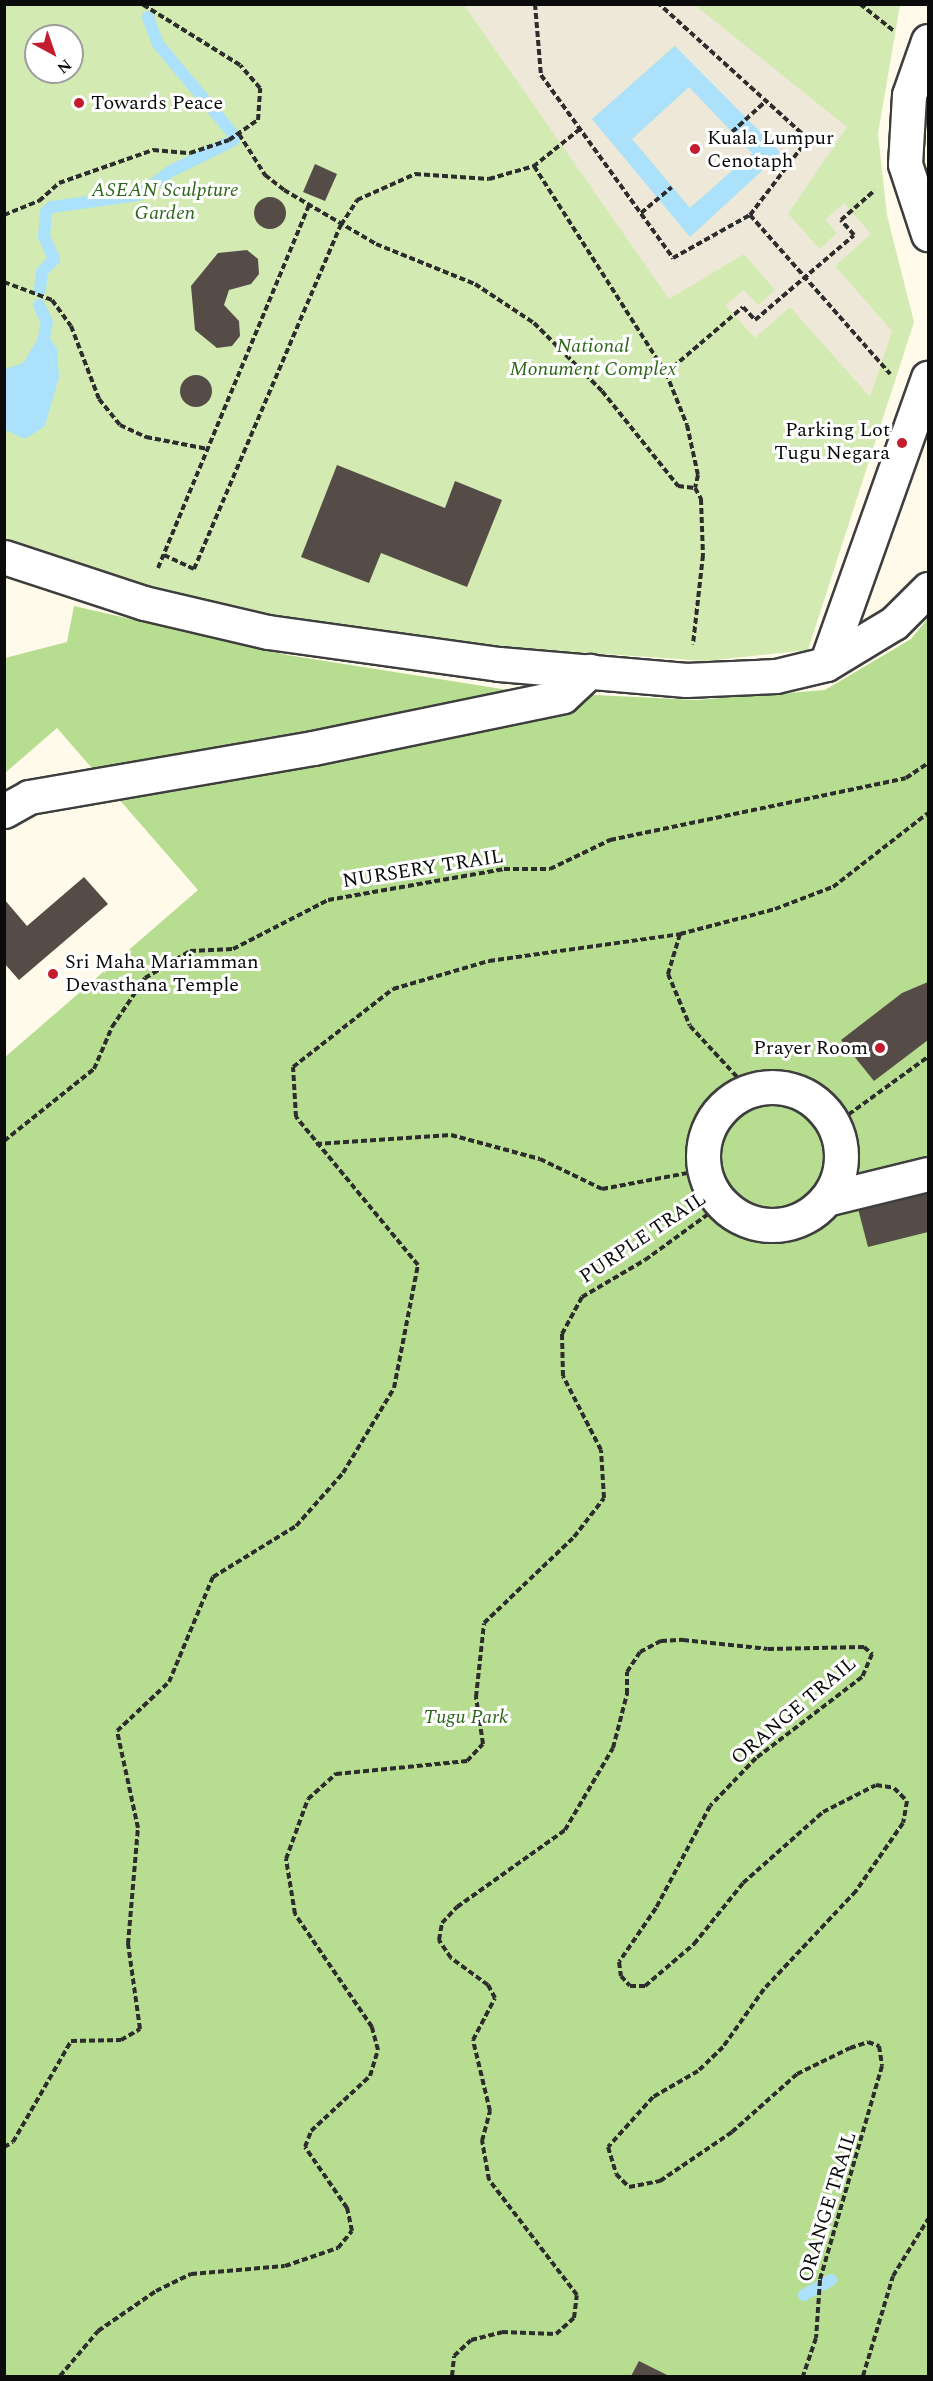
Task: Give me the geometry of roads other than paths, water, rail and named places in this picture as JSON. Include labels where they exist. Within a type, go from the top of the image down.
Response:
[{"type":"street","points":[[928,41],[909,95],[905,164],[928,234]]},
{"type":"street","points":[[826,664],[923,392]]},
{"type":"street","points":[[4,558],[144,603],[268,632],[414,654],[686,680],[776,676],[826,664],[894,623],[928,589]]},
{"type":"street","points":[[4,811],[29,797],[313,748],[563,696],[590,671]]},
{"type":"street","points":[[826,1199],[840,1163],[834,1125],[822,1109],[789,1089],[750,1091],[717,1114],[703,1150],[704,1170],[722,1204],[755,1224],[775,1226],[812,1213],[826,1199],[928,1174]]},
{"type":"water","points":[[675,46],[781,153],[690,237],[592,119]],"holes":[[[689,87],[752,153],[690,208],[632,139]]]},
{"type":"water","points":[[39,337],[50,338],[57,349],[59,377],[45,426],[25,439],[5,430],[5,369],[23,363]]},
{"type":"waterway","points":[[148,17],[158,44],[234,135]]},
{"type":"waterway","points":[[40,290],[42,272],[54,259],[44,237],[46,212],[52,207],[139,195],[171,171],[234,140]]},
{"type":"waterway","points":[[39,305],[47,322],[41,352]]},
{"type":"waterway","points":[[804,2295],[831,2280]]},
{"type":"place","name":"Towards Peace","points":[[79,103]]},
{"type":"place","name":"Kuala Lumpur Cenotaph","points":[[695,149]]},
{"type":"place","name":"Parking Lot Tugu Negara","points":[[902,443]]},
{"type":"place","name":"Sri Maha Mariamman Devasthana Temple","points":[[53,974]]},
{"type":"place","name":"Prayer Room","points":[[880,1048]]},
{"type":"park label","name":"ASEAN Sculpture Garden","points":[[165,202]]},
{"type":"park label","name":"National Monument Complex","points":[[593,358]]},
{"type":"park label","name":"Tugu Park","points":[[466,1717]]}]
